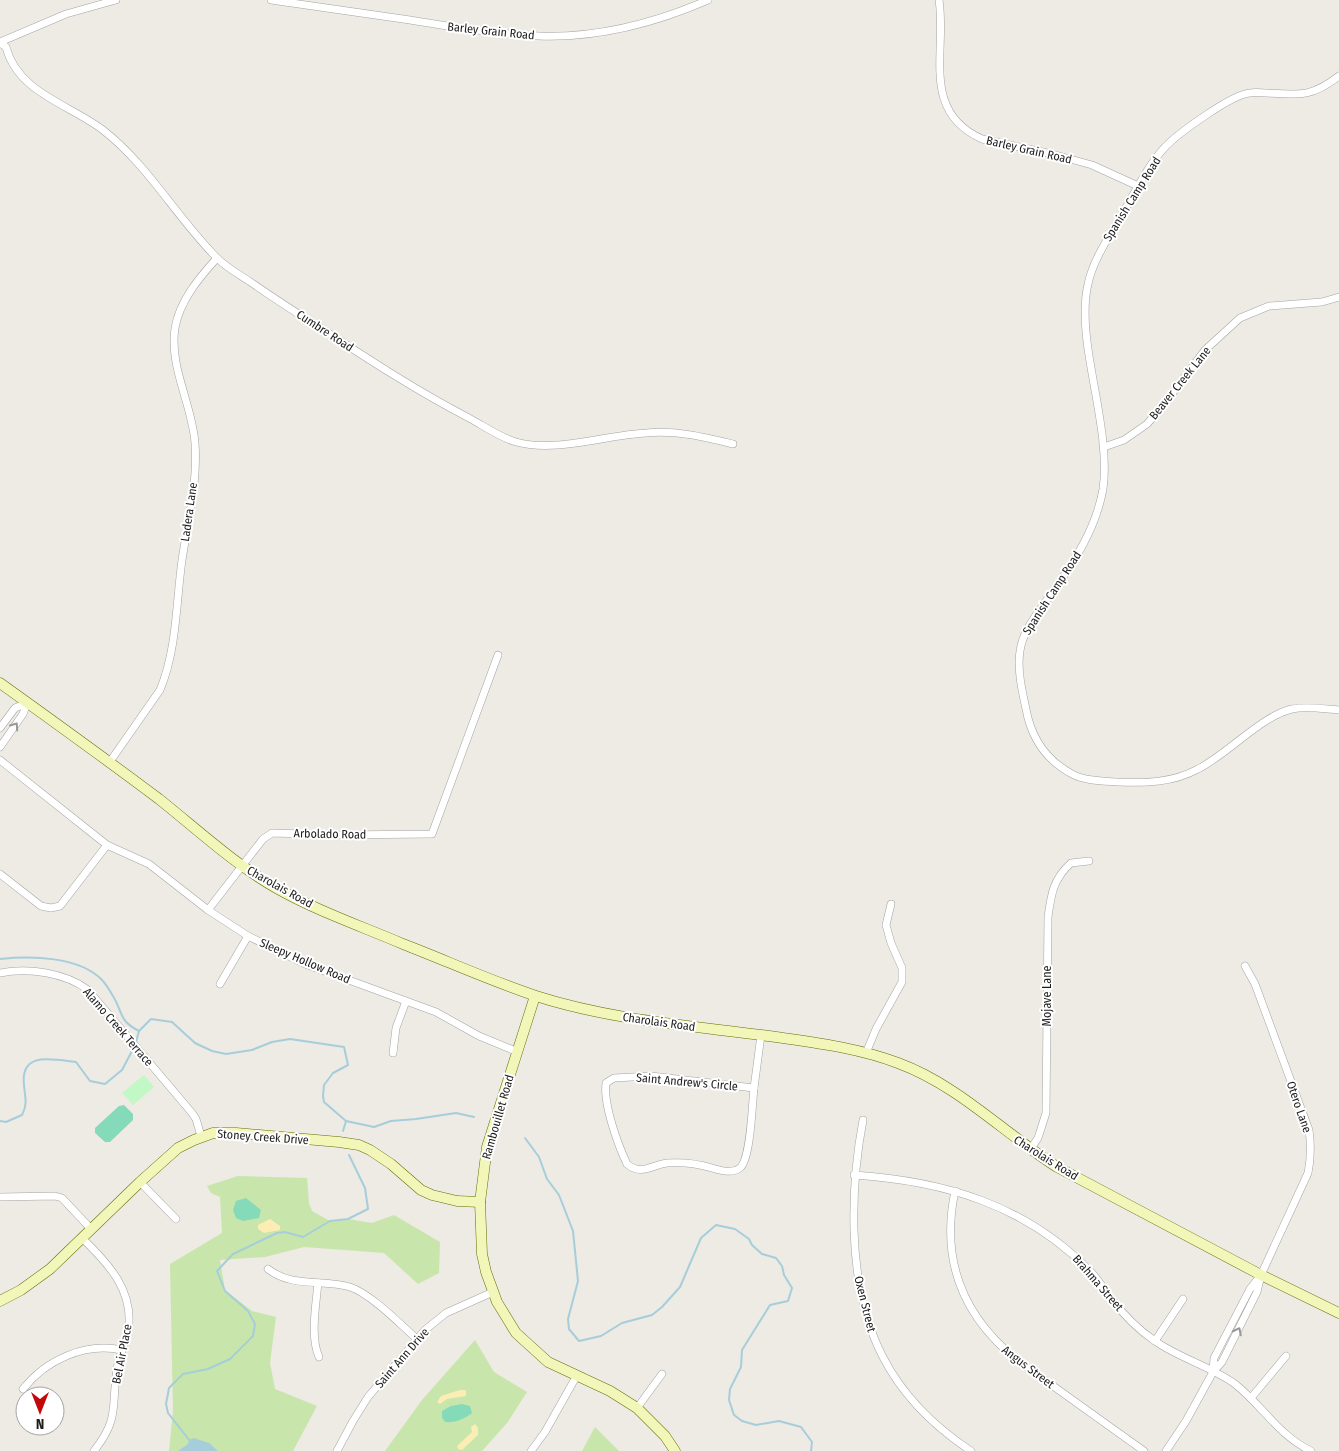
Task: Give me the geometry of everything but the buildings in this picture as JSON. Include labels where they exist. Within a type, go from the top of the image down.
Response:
[{"type":"street","points":[[0,43],[66,14],[116,0]]},
{"type":"street","name":"Barley Grain Road","points":[[271,0],[478,31],[539,36],[578,35],[631,27],[680,12],[708,0]]},
{"type":"street","name":"Barley Grain Road","points":[[939,0],[940,87],[948,109],[962,126],[982,139],[1052,154],[1092,165],[1138,186]]},
{"type":"street","name":"Cumbre Road","points":[[0,43],[6,47],[14,66],[28,83],[49,98],[104,130],[126,150],[218,258],[267,294],[438,402],[509,439],[530,445],[555,445],[647,432],[674,432],[733,444]]},
{"type":"street","name":"Spanish Camp Road","points":[[1339,76],[1322,88],[1301,95],[1248,93],[1224,103],[1166,146],[1138,186],[1104,243],[1088,284],[1084,311],[1086,337],[1104,447],[1103,488],[1091,529],[1071,566],[1030,625],[1023,638],[1019,653],[1022,690],[1028,723],[1037,742],[1053,762],[1075,776],[1099,781],[1157,783],[1174,779],[1198,769],[1231,748],[1274,715],[1294,708],[1339,710]]},
{"type":"street","name":"Ladera Lane","points":[[109,763],[160,690],[172,650],[182,560],[194,481],[195,444],[192,415],[174,356],[175,329],[190,291],[200,276],[218,258]]},
{"type":"street","name":"Beaver Creek Lane","points":[[1104,447],[1124,440],[1146,424],[1162,407],[1205,350],[1240,318],[1268,306],[1322,302],[1339,297]]},
{"type":"street","name":"Arbolado Road","points":[[208,910],[263,839],[272,833],[338,835],[432,834],[498,655]]},
{"type":"street","name":"Charolais Road","points":[[0,683],[158,799],[242,866],[304,902],[535,996],[593,1012],[814,1042],[866,1053],[902,1064],[925,1074],[969,1103],[1030,1150],[1057,1167],[1261,1275],[1339,1313]]},
{"type":"street","points":[[0,728],[15,708],[27,703]]},
{"type":"street","points":[[0,747],[23,714],[27,703]]},
{"type":"street","name":"Sleepy Hollow Road","points":[[0,760],[106,845],[149,864],[208,910],[248,936],[305,964],[436,1012],[479,1036],[518,1052]]},
{"type":"street","points":[[0,874],[41,906],[51,908],[60,906],[106,845]]},
{"type":"street","name":"Mojave Lane","points":[[1030,1150],[1038,1138],[1046,1113],[1048,918],[1051,891],[1065,868],[1071,863],[1089,861]]},
{"type":"street","points":[[866,1053],[876,1029],[902,982],[902,968],[891,943],[886,925],[892,904]]},
{"type":"street","points":[[220,984],[248,936]]},
{"type":"street","name":"Otero Lane","points":[[1166,1451],[1186,1421],[1213,1372],[1222,1362],[1257,1292],[1261,1275],[1308,1172],[1311,1160],[1309,1130],[1255,984],[1245,966]]},
{"type":"street","name":"Alamo Creek Terrace","points":[[0,973],[21,971],[53,975],[68,978],[88,990],[192,1113],[196,1119],[201,1136]]},
{"type":"street","name":"Rambouillet Road","points":[[535,996],[487,1147],[480,1202],[482,1254],[492,1292],[504,1315],[516,1332],[548,1362],[576,1377],[610,1391],[637,1408],[665,1436],[675,1451]]},
{"type":"street","points":[[393,1053],[396,1028],[406,1001]]},
{"type":"street","name":"Saint Andrew's Circle","points":[[754,1088],[651,1076],[636,1076],[614,1078],[606,1083],[605,1093],[608,1111],[624,1156],[627,1164],[633,1169],[643,1170],[667,1164],[701,1165],[736,1171],[744,1162],[748,1148],[761,1035]]},
{"type":"street","name":"Oxen Street","points":[[863,1120],[854,1175],[854,1209],[856,1268],[868,1327],[886,1364],[900,1386],[934,1424],[971,1451]]},
{"type":"street","name":"Stoney Creek Drive","points":[[0,1301],[21,1290],[50,1269],[178,1148],[201,1136],[212,1133],[236,1133],[359,1145],[391,1164],[421,1190],[442,1199],[480,1202]]},
{"type":"street","name":"Brahma Street","points":[[854,1175],[908,1180],[955,1191],[993,1205],[1042,1231],[1066,1248],[1093,1274],[1132,1322],[1155,1341],[1227,1379],[1251,1398],[1277,1428],[1311,1451]]},
{"type":"street","points":[[140,1182],[176,1219]]},
{"type":"street","name":"Angus Street","points":[[955,1191],[950,1222],[953,1256],[964,1294],[972,1312],[1001,1348],[1144,1451]]},
{"type":"street","points":[[0,1197],[55,1196],[62,1198],[91,1229]]},
{"type":"street","name":"Bel Air Place","points":[[82,1238],[110,1267],[122,1284],[127,1297],[130,1317],[128,1334],[117,1368],[114,1416],[105,1436],[94,1451]]},
{"type":"street","points":[[268,1269],[283,1278],[294,1281],[342,1285],[360,1291],[417,1339]]},
{"type":"street","points":[[318,1283],[315,1339],[319,1357]]},
{"type":"street","name":"Saint Ann Drive","points":[[337,1451],[368,1397],[431,1324],[446,1313],[492,1292]]},
{"type":"street","points":[[1155,1341],[1183,1299]]},
{"type":"street","points":[[27,1386],[41,1370],[55,1361],[76,1353],[100,1348],[122,1350]]},
{"type":"street","points":[[1251,1398],[1286,1356]]},
{"type":"street","points":[[637,1408],[662,1374]]},
{"type":"street","points":[[531,1451],[545,1432],[576,1377]]},
{"type":"green space","points":[[144,1075],[154,1087],[133,1105],[122,1093]]},
{"type":"green space","points":[[124,1105],[133,1114],[133,1120],[110,1142],[105,1142],[95,1133],[95,1128],[119,1106]]},
{"type":"green space","points":[[238,1176],[307,1178],[309,1203],[312,1211],[330,1221],[348,1219],[372,1223],[394,1215],[440,1242],[439,1273],[418,1284],[384,1253],[304,1247],[265,1257],[220,1260],[225,1290],[252,1311],[276,1317],[270,1363],[275,1389],[317,1406],[293,1451],[169,1451],[173,1411],[170,1264],[222,1233],[220,1197],[211,1193],[207,1186]]},
{"type":"green space","points":[[246,1198],[261,1210],[259,1218],[243,1221],[236,1218],[233,1210],[236,1201]]},
{"type":"green space","points":[[475,1340],[494,1372],[527,1392],[507,1423],[482,1451],[385,1451],[422,1400]]},
{"type":"green space","points":[[462,1404],[470,1406],[472,1413],[459,1420],[445,1422],[442,1418],[442,1411],[451,1406]]},
{"type":"green space","points":[[595,1427],[619,1451],[582,1451]]},
{"type":"sand","points":[[270,1219],[280,1226],[280,1230],[264,1233],[258,1229],[258,1225]]},
{"type":"sand","points":[[466,1390],[466,1396],[447,1399],[440,1404],[437,1402],[441,1396]]},
{"type":"sand","points":[[475,1424],[478,1428],[478,1435],[462,1450],[458,1449],[457,1446],[472,1432],[471,1427]]},
{"type":"water","points":[[194,1438],[209,1443],[218,1451],[178,1451],[188,1444],[189,1440]]},
{"type":"waterway","points":[[0,959],[54,959],[81,966],[102,980],[116,1002],[124,1020],[139,1031]]},
{"type":"waterway","points":[[136,1042],[139,1031],[151,1019],[172,1022],[195,1043],[212,1051],[226,1054],[252,1050],[272,1042],[290,1039],[344,1047],[348,1065],[333,1073],[324,1085],[323,1096],[324,1102],[346,1121],[374,1127],[391,1121],[456,1113],[474,1117]]},
{"type":"waterway","points":[[0,1121],[6,1122],[22,1115],[26,1104],[24,1074],[27,1066],[33,1062],[49,1059],[76,1062],[90,1081],[105,1084],[122,1070],[133,1049]]},
{"type":"waterway","points":[[343,1131],[346,1121]]},
{"type":"waterway","points":[[525,1138],[539,1157],[547,1179],[559,1195],[573,1231],[578,1281],[568,1319],[569,1329],[579,1341],[601,1336],[622,1323],[652,1315],[662,1307],[680,1287],[701,1238],[716,1225],[735,1229],[749,1239],[752,1245],[762,1254],[776,1258],[782,1266],[784,1275],[792,1288],[788,1301],[770,1305],[742,1350],[741,1367],[730,1389],[729,1400],[734,1415],[742,1421],[756,1425],[779,1421],[801,1427],[812,1442],[811,1451]]},
{"type":"waterway","points":[[190,1441],[168,1413],[166,1404],[169,1388],[183,1374],[208,1369],[230,1359],[253,1336],[255,1324],[248,1311],[225,1291],[217,1271],[233,1254],[277,1233],[285,1232],[303,1237],[330,1221],[348,1219],[368,1209],[365,1188],[349,1155]]}]
